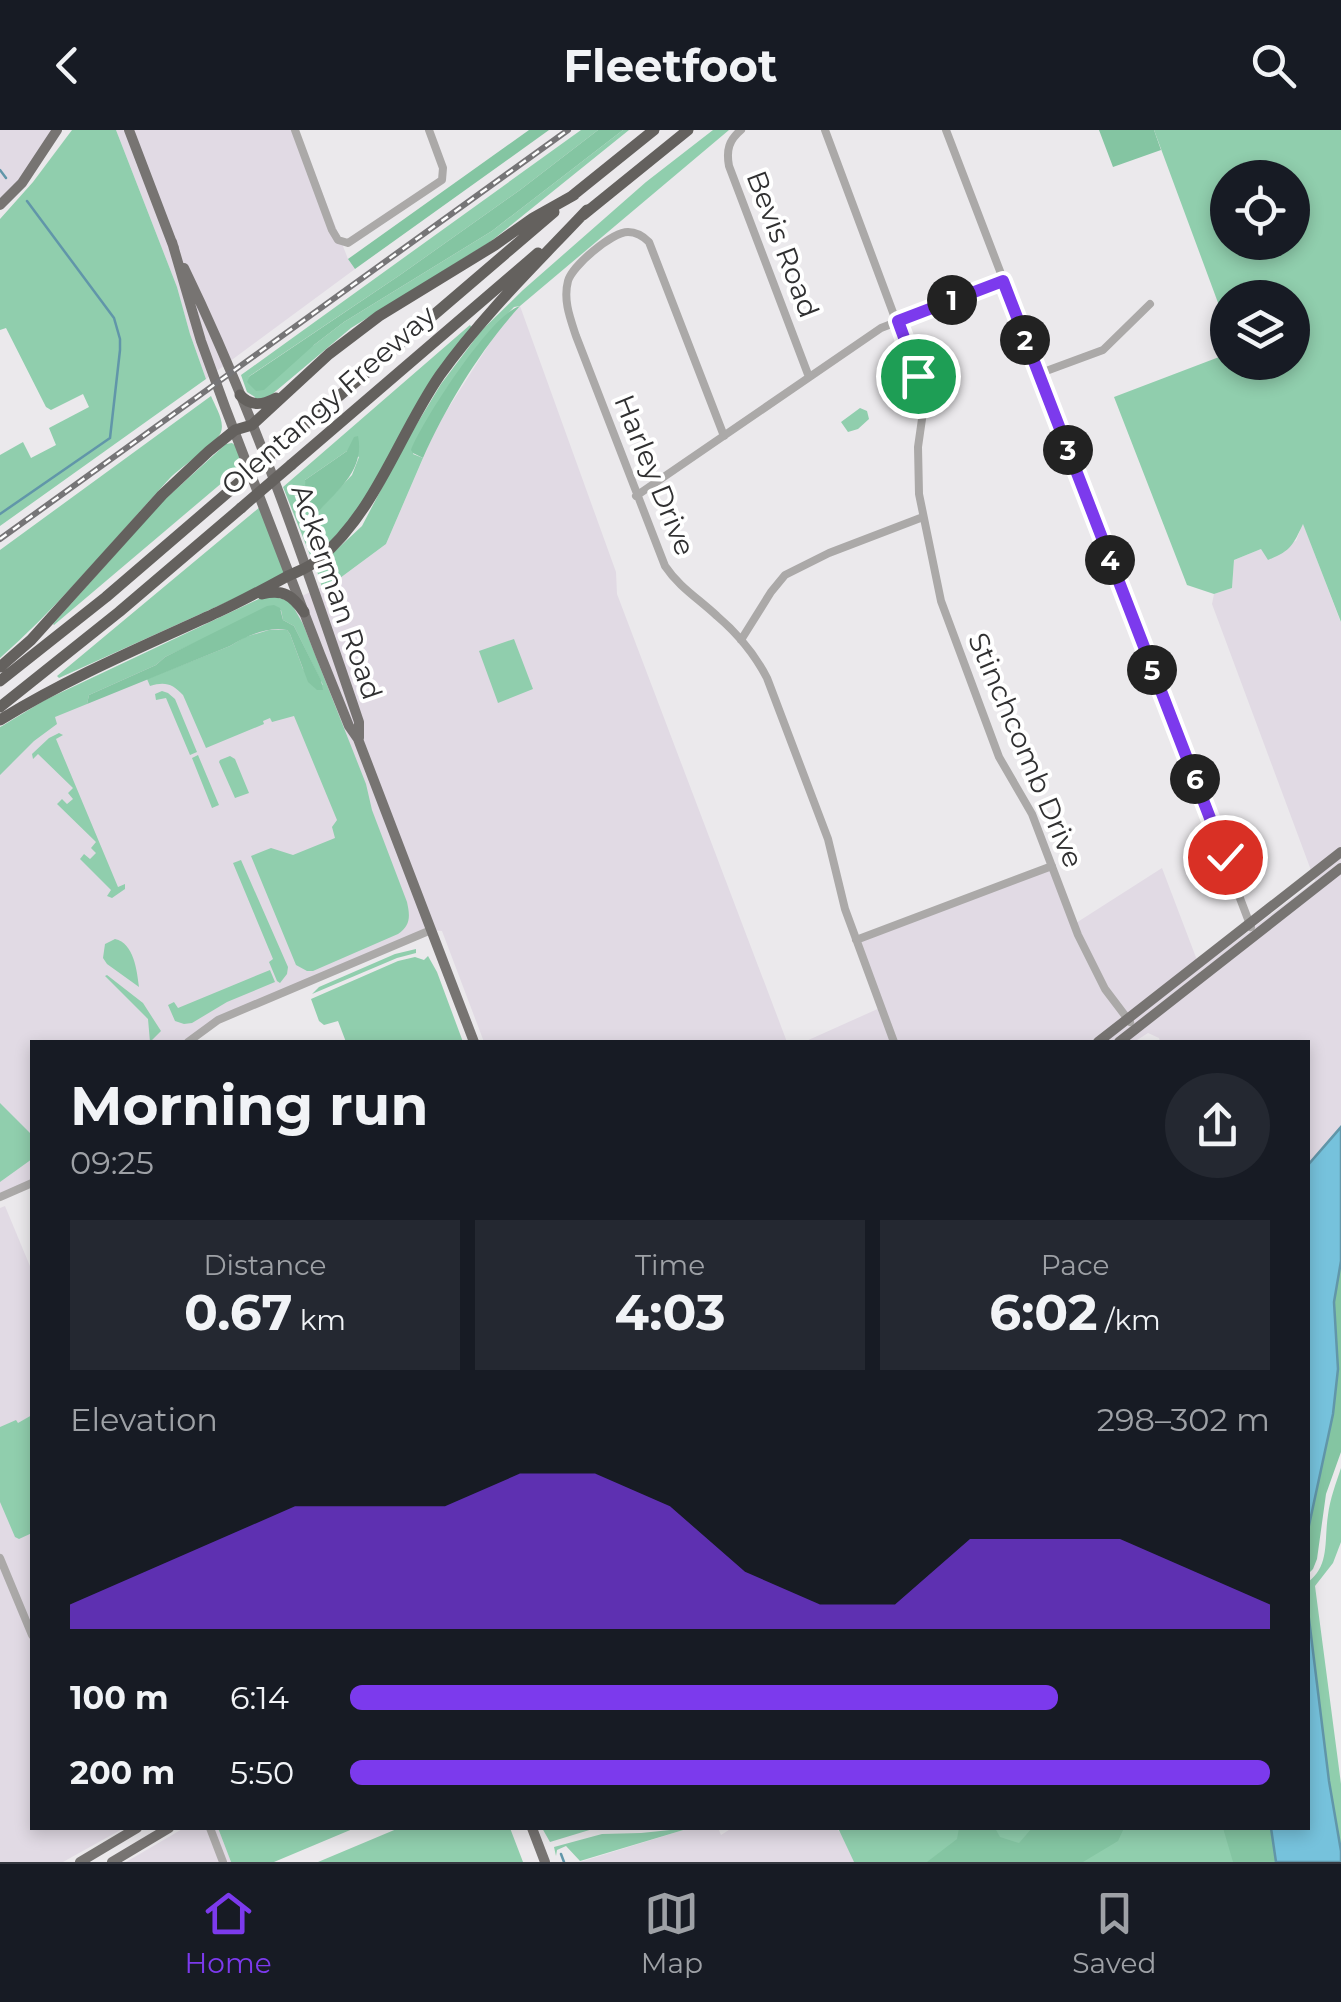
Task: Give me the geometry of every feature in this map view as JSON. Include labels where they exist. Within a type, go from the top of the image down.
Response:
[{"type":"highway","name":"Olentangy Freeway","points":[[0,681],[106,596],[574,194],[654,130]]},
{"type":"highway","name":"Olentangy Freeway","points":[[0,707],[119,612],[588,210],[688,130]]},
{"type":"highway","points":[[0,667],[30,640],[162,495],[234,430],[252,425],[339,346],[379,316],[574,194]]},
{"type":"highway","points":[[0,720],[58,686],[308,568],[332,548],[364,510],[420,406],[460,349],[588,210]]},
{"type":"highway","points":[[240,395],[261,404],[284,394]]},
{"type":"highway","points":[[248,598],[264,593],[289,594],[304,612]]},
{"type":"main road","points":[[0,205],[22,183],[57,130]]},
{"type":"main road","name":"Ackerman Road","points":[[129,130],[172,242],[201,341],[234,430],[473,1040]]},
{"type":"main road","name":"Ackerman Road","points":[[172,242],[240,395],[308,568],[359,722],[358,739]]},
{"type":"main road","points":[[1101,1040],[1341,852]]},
{"type":"main road","points":[[1122,1040],[1341,868]]},
{"type":"main road","points":[[80,1862],[135,1830]]},
{"type":"main road","points":[[112,1862],[166,1830]]},
{"type":"main road","points":[[533,1830],[545,1862]]},
{"type":"street","points":[[294,130],[338,240],[348,243],[442,180],[444,168],[429,130]]},
{"type":"street","name":"Bevis Road","points":[[741,130],[730,142],[729,166],[809,377]]},
{"type":"street","name":"Stinchcomb Drive","points":[[825,130],[923,393],[919,494],[947,620],[999,757],[1032,814],[1093,968],[1136,1029]]},
{"type":"street","points":[[946,130],[1255,936]]},
{"type":"street","name":"Harley Drive","points":[[724,436],[653,250],[638,234],[618,234],[571,274],[567,285],[568,310],[576,336],[660,556],[672,576],[741,640],[761,666],[772,690],[828,839],[842,897],[893,1040]]},
{"type":"street","points":[[636,496],[874,333],[1003,281]]},
{"type":"street","points":[[1038,374],[1104,350],[1150,304]]},
{"type":"street","points":[[741,640],[785,575],[841,548],[922,517]]},
{"type":"street","points":[[856,940],[1052,866]]},
{"type":"street","points":[[191,1040],[225,1017],[431,930]]},
{"type":"street","points":[[0,1197],[30,1184]]},
{"type":"street","points":[[0,1558],[30,1629]]},
{"type":"street","points":[[211,1830],[223,1862]]},
{"type":"shaded area","points":[[0,130],[57,130],[0,205]]},
{"type":"shaded area","points":[[116,130],[298,130],[355,269],[206,379],[177,287]]},
{"type":"shaded area","points":[[520,306],[616,572],[617,594],[786,1040],[483,1040],[442,931],[431,930],[245,1008],[191,1040],[30,1040],[30,1184],[0,1197],[0,749],[95,686],[336,581],[386,544],[437,426],[498,330]]},
{"type":"shaded area","points":[[1303,523],[1341,623],[1341,1127],[1310,1163],[1310,1040],[1160,1040],[1148,1033],[1137,1040],[808,1040],[882,1007],[856,940],[1052,866],[1076,923],[1162,868],[1200,968],[1315,881],[1212,604],[1214,594],[1232,588],[1234,560],[1296,541]]},
{"type":"shaded area","points":[[5,1206],[30,1266],[30,1830],[120,1830],[63,1862],[0,1862],[0,1208]]},
{"type":"shaded area","points":[[181,1830],[219,1830],[231,1862],[126,1862]]},
{"type":"shaded area","points":[[684,1830],[719,1830],[721,1835],[729,1830],[838,1830],[857,1862],[580,1862]]},
{"type":"green space","points":[[72,130],[116,130],[177,287],[206,379],[0,526],[0,455],[23,442],[31,458],[56,445],[49,428],[89,407],[83,394],[51,410],[46,407],[6,328],[0,330],[0,219]]},
{"type":"green space","points":[[529,130],[549,130],[355,269],[348,259]]},
{"type":"green space","points":[[581,130],[598,130],[400,275],[248,377],[314,345],[344,322],[492,231],[623,130],[629,130],[490,242],[351,328],[270,396],[255,400],[247,392],[241,375]]},
{"type":"green space","points":[[598,130],[623,130],[492,231],[344,322],[264,390],[256,391],[247,382],[250,376],[520,190]]},
{"type":"green space","points":[[713,130],[729,130],[520,306],[514,307],[479,344],[447,388],[413,454],[423,458],[386,544],[322,587],[319,566],[362,526],[441,384],[481,331],[646,182]]},
{"type":"green space","points":[[1099,130],[1154,130],[1161,150],[1113,167]]},
{"type":"green space","points":[[1154,130],[1341,130],[1341,622],[1303,524],[1282,554],[1268,560],[1261,549],[1234,560],[1232,588],[1214,594],[1187,585],[1114,397],[1210,360],[1210,380],[1310,380],[1310,280],[1210,281]]},
{"type":"green space","points":[[520,306],[466,378],[423,458],[413,453],[418,436],[459,370],[492,328]]},
{"type":"green space","points":[[470,325],[472,328],[353,517],[322,550],[310,555],[283,487]],"holes":[[[347,451],[359,457],[352,475],[314,513],[305,480]]]},
{"type":"green space","points":[[211,396],[222,423],[218,436],[170,478],[66,593],[0,658],[0,550]]},
{"type":"green space","points":[[860,408],[867,411],[869,419],[848,432],[841,422]]},
{"type":"green space","points":[[358,436],[354,468],[314,513],[306,503],[305,480],[347,451]]},
{"type":"green space","points":[[232,443],[243,465],[54,625],[162,502],[226,444]]},
{"type":"green space","points":[[260,507],[284,572],[282,577],[57,676]]},
{"type":"green space","points":[[267,595],[290,601],[303,624],[366,784],[409,912],[407,924],[398,934],[313,971],[296,965],[251,856],[271,848],[293,855],[335,838],[332,827],[337,820],[294,716],[272,722],[270,718],[206,748],[183,695],[168,684],[150,686],[147,679],[245,637],[287,630],[303,669],[323,685],[294,626],[283,620],[281,610],[228,627],[89,695],[87,704],[55,717],[57,724],[0,775],[0,727],[45,700]]},
{"type":"green space","points":[[274,605],[280,608],[283,620],[294,626],[323,690],[308,682],[287,630],[272,630],[250,635],[87,704],[89,695]]},
{"type":"green space","points":[[514,639],[533,689],[498,703],[479,651]]},
{"type":"green space","points":[[162,691],[175,699],[197,752],[190,755],[166,698],[156,700],[155,694]]},
{"type":"green space","points":[[59,733],[63,735],[56,739],[118,887],[125,884],[125,889],[112,898],[107,896],[111,890],[80,859],[84,854],[90,859],[96,853],[91,848],[96,842],[57,804],[62,799],[67,804],[73,799],[68,793],[73,788],[38,754],[33,759],[32,754]]},
{"type":"green space","points":[[198,755],[219,805],[212,808],[192,758]]},
{"type":"green space","points":[[230,756],[235,759],[249,793],[235,798],[219,762]]},
{"type":"green space","points":[[241,860],[288,967],[280,983],[233,863]]},
{"type":"green space","points":[[115,939],[130,952],[139,987],[103,958],[105,944]]},
{"type":"green space","points":[[416,949],[416,953],[312,994],[319,987],[395,954]]},
{"type":"green space","points":[[428,956],[437,972],[462,1040],[345,1040],[338,1021],[324,1025],[319,1021],[311,999],[398,961],[415,957],[424,960]]},
{"type":"green space","points":[[270,970],[275,982],[227,1002],[192,1023],[175,1021],[168,1005],[174,1002],[178,1008]]},
{"type":"green space","points":[[105,976],[143,1003],[161,1031],[152,1040],[148,1019]]},
{"type":"green space","points":[[0,1103],[30,1133],[30,1160],[0,1182]]},
{"type":"green space","points":[[1341,1261],[1341,1452],[1326,1494],[1317,1559],[1310,1572],[1310,1514],[1333,1414],[1338,1370],[1334,1302]]},
{"type":"green space","points":[[30,1416],[30,1534],[19,1539],[0,1502],[0,1427],[16,1420],[18,1423]]},
{"type":"green space","points":[[1341,1468],[1341,1542],[1333,1563],[1315,1586],[1341,1784],[1341,1851],[1310,1636],[1310,1580],[1323,1560],[1333,1491]]},
{"type":"green space","points":[[219,1830],[350,1830],[274,1862],[231,1862]]},
{"type":"green space","points":[[394,1830],[511,1830],[523,1862],[318,1862]]},
{"type":"green space","points":[[543,1830],[589,1830],[550,1842]]},
{"type":"green space","points":[[683,1830],[580,1861],[566,1846],[557,1850],[556,1856],[554,1847],[602,1834]]},
{"type":"green space","points":[[839,1830],[1271,1830],[1276,1862],[854,1862]]},
{"type":"green space","points":[[959,1830],[996,1830],[1000,1837],[1019,1843],[1030,1830],[1123,1830],[1118,1841],[1083,1862],[927,1862],[957,1839]]},
{"type":"green space","points":[[1224,1830],[1271,1830],[1276,1862],[1233,1862]]},
{"type":"water","points":[[1341,1127],[1341,1261],[1334,1302],[1338,1369],[1333,1414],[1310,1521],[1310,1163]]},
{"type":"water","points":[[1310,1627],[1341,1862],[1276,1862],[1271,1830],[1310,1830]]},
{"type":"waterway","points":[[0,170],[6,178]]},
{"type":"waterway","points":[[0,514],[110,438],[120,350],[114,318],[27,201]]},
{"type":"waterway","points":[[561,1854],[564,1862]]},
{"type":"railway","points":[[0,539],[568,130]]},
{"type":"route","points":[[918,376],[898,321],[1003,281],[1225,857]]}]
